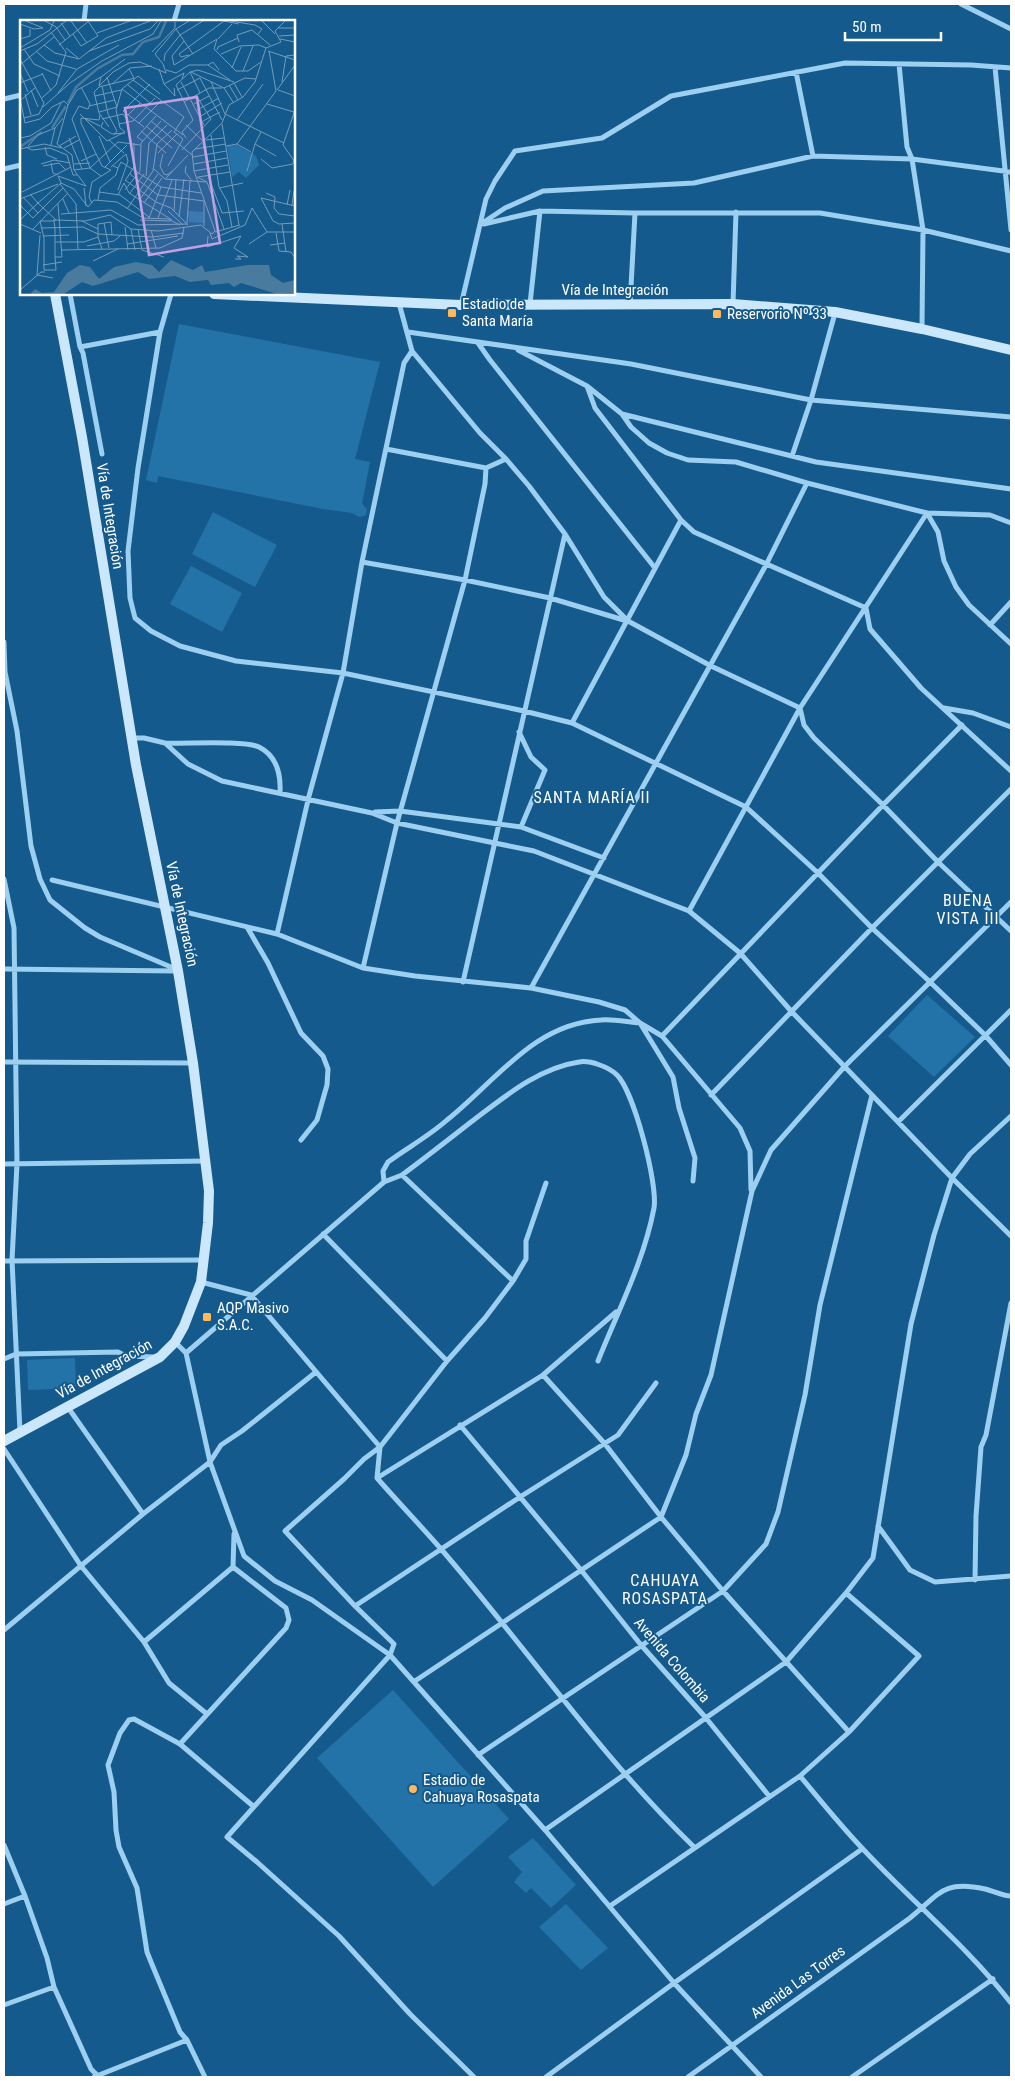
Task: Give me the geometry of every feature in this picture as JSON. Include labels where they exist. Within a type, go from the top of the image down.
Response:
[{"type":"main road","name":"Vía de Integración","points":[[4,1441],[160,1357],[175,1342],[194,1304],[205,1260],[208,1192],[193,1063],[166,906],[143,804],[131,738],[82,438],[55,295]]},
{"type":"main road","name":"Vía de Integración","points":[[235,295],[461,305],[630,306],[733,304],[836,312],[922,329],[1011,350]]},
{"type":"street","points":[[84,20],[86,4]]},
{"type":"street","points":[[174,20],[179,4]]},
{"type":"street","points":[[961,4],[1011,29]]},
{"type":"street","points":[[461,305],[486,199],[495,181],[516,151],[602,138],[671,96],[845,63],[1011,68]]},
{"type":"street","points":[[899,64],[906,147],[912,159],[923,230],[922,329]]},
{"type":"street","points":[[996,67],[1011,230]]},
{"type":"street","points":[[796,72],[812,156]]},
{"type":"street","points":[[4,99],[20,95]]},
{"type":"street","points":[[481,224],[505,208],[542,191],[694,184],[812,156],[912,159],[1011,172]]},
{"type":"street","points":[[4,169],[20,166]]},
{"type":"street","points":[[481,224],[540,211],[635,213],[820,212],[923,230],[1011,252]]},
{"type":"street","points":[[530,304],[540,211]]},
{"type":"street","points":[[733,304],[736,212]]},
{"type":"street","points":[[630,306],[635,213]]},
{"type":"street","points":[[70,295],[102,454]]},
{"type":"street","points":[[171,295],[160,332],[138,468],[128,551],[130,598],[135,618],[151,631],[180,646],[236,661],[342,673],[434,694],[524,711],[572,723],[746,807],[818,873],[872,928],[985,1035],[1011,1064]]},
{"type":"street","points":[[399,303],[412,350],[480,434],[506,459],[565,534],[604,597],[628,621]]},
{"type":"street","points":[[792,456],[811,400],[836,312]]},
{"type":"street","points":[[80,347],[160,332]]},
{"type":"street","points":[[408,332],[630,364],[811,400],[1011,417]]},
{"type":"street","points":[[478,343],[655,568]]},
{"type":"street","points":[[513,347],[587,386],[622,414],[631,427],[649,442],[667,453],[688,460],[736,462],[806,483],[927,513],[990,515],[1011,523]]},
{"type":"street","points":[[277,934],[308,800],[342,673],[362,562],[404,363],[412,350]]},
{"type":"street","points":[[587,386],[595,408],[681,520],[694,532],[866,608]]},
{"type":"street","points":[[622,414],[816,462],[1011,489]]},
{"type":"street","points":[[386,450],[486,468],[506,459]]},
{"type":"street","points":[[363,968],[400,811],[465,580],[485,484],[486,468]]},
{"type":"street","points":[[531,988],[766,565],[806,483]]},
{"type":"street","points":[[689,911],[800,708],[927,513]]},
{"type":"street","points":[[927,513],[938,532],[944,561],[956,587],[969,605],[1011,644]]},
{"type":"street","points":[[572,723],[681,520]]},
{"type":"street","points":[[463,982],[565,534]]},
{"type":"street","points":[[362,562],[465,580],[550,598],[628,621],[711,666],[800,708]]},
{"type":"street","points":[[990,625],[1011,602]]},
{"type":"street","points":[[866,608],[870,629],[921,688],[1011,771]]},
{"type":"street","points":[[4,642],[5,672],[17,731],[31,846],[40,879],[50,900],[85,928],[100,937],[178,971]]},
{"type":"street","points":[[800,708],[804,725],[814,738],[938,862],[1011,931]]},
{"type":"street","points":[[943,708],[973,713],[1011,727]]},
{"type":"street","points":[[662,1036],[882,804],[962,725]]},
{"type":"street","points":[[519,732],[531,757],[545,770],[521,827]]},
{"type":"street","points":[[131,738],[144,738],[165,744],[239,744],[258,747],[268,754],[278,767],[281,780],[280,793]]},
{"type":"street","points":[[165,744],[188,764],[222,780],[308,800],[372,812],[400,811],[521,827],[604,858]]},
{"type":"street","points":[[711,1095],[872,928],[1011,789]]},
{"type":"street","points":[[372,812],[397,823],[534,851],[594,876],[689,911],[740,953],[791,1011],[952,1178],[1011,1236]]},
{"type":"street","points":[[4,879],[14,928],[17,1164],[12,1260],[20,1433]]},
{"type":"street","points":[[52,880],[277,934],[363,968],[463,982],[531,988],[599,1002],[625,1010],[640,1023],[662,1036],[740,1128],[750,1151],[752,1190]]},
{"type":"street","points":[[415,1681],[661,1517],[686,1455],[696,1414],[710,1375],[752,1190],[771,1150],[845,1066],[1011,902]]},
{"type":"street","points":[[247,927],[268,964],[301,1033],[323,1056],[328,1069],[327,1085],[317,1120],[301,1140]]},
{"type":"street","points":[[4,969],[178,971]]},
{"type":"street","points":[[898,1122],[1011,1010]]},
{"type":"street","points":[[384,1182],[383,1171],[388,1162],[447,1121],[519,1054],[543,1038],[572,1025],[586,1022],[602,1020],[640,1023]]},
{"type":"street","points":[[640,1023],[673,1077],[679,1108],[695,1158],[694,1181]]},
{"type":"street","points":[[186,1353],[384,1182],[402,1175],[516,1088],[563,1066],[581,1061],[605,1067],[618,1075],[628,1092],[638,1121],[653,1178],[654,1193],[654,1208],[639,1261],[598,1361]]},
{"type":"street","points":[[4,1062],[193,1063]]},
{"type":"street","points":[[478,1755],[723,1591],[766,1544],[778,1512],[805,1395],[820,1305],[872,1095]]},
{"type":"street","points":[[545,1830],[786,1662],[846,1593],[872,1558],[911,1324],[934,1235],[952,1178],[970,1154],[1011,1116]]},
{"type":"street","points":[[4,1164],[205,1161]]},
{"type":"street","points":[[402,1175],[513,1281]]},
{"type":"street","points":[[474,2077],[410,2014],[339,1936],[257,1862],[226,1837],[390,1655],[394,1644],[355,1606],[285,1531],[364,1459],[380,1447],[513,1281],[526,1259],[526,1241],[546,1183]]},
{"type":"street","points":[[323,1234],[447,1361]]},
{"type":"street","points":[[4,1261],[205,1260]]},
{"type":"street","points":[[201,1282],[251,1295],[380,1447],[377,1478],[441,1549],[562,1699],[625,1773],[668,1822],[694,1846]]},
{"type":"street","points":[[975,1580],[976,1516],[981,1447],[986,1435],[1011,1303]]},
{"type":"street","points":[[377,1478],[543,1375],[619,1310]]},
{"type":"street","points":[[175,1342],[186,1353],[210,1462],[244,1556],[259,1570],[289,1589],[312,1600],[390,1655],[545,1830],[674,1983],[761,2077]]},
{"type":"street","points":[[4,1359],[16,1354],[118,1352],[126,1356],[160,1357]]},
{"type":"street","points":[[4,1628],[82,1566],[143,1514],[210,1462],[220,1445],[242,1431],[316,1372]]},
{"type":"street","points":[[543,1375],[605,1444],[661,1517],[723,1591],[849,1732]]},
{"type":"street","points":[[355,1606],[618,1435],[656,1383]]},
{"type":"street","points":[[67,1406],[143,1514]]},
{"type":"street","name":"Avenida Colombia","points":[[460,1426],[582,1570],[641,1645],[706,1718],[769,1796]]},
{"type":"street","points":[[4,1449],[82,1566],[144,1642],[168,1683],[207,1714]]},
{"type":"street","points":[[877,1525],[910,1570],[935,1582],[1011,1576]]},
{"type":"street","points":[[144,1642],[233,1567],[234,1529]]},
{"type":"street","points":[[180,1744],[286,1628],[289,1620],[286,1608],[233,1567]]},
{"type":"street","points":[[610,1906],[694,1846],[800,1776],[849,1732],[919,1656],[846,1593]]},
{"type":"street","points":[[205,2077],[187,2040],[180,2032],[147,1952],[137,1888],[119,1847],[114,1792],[108,1765],[120,1733],[129,1720],[134,1719],[180,1744],[253,1806]]},
{"type":"street","points":[[800,1776],[862,1849],[923,1907],[993,1979],[1011,2002]]},
{"type":"street","points":[[4,1845],[47,1958],[54,1987],[91,2069],[97,2077],[187,2040]]},
{"type":"street","points":[[546,2077],[862,1849]]},
{"type":"street","name":"Avenida Las Torres","points":[[688,2077],[923,1907],[938,1892],[950,1887],[972,1886],[992,1890],[1004,1896],[1011,1896]]},
{"type":"street","points":[[4,1904],[25,1896]]},
{"type":"street","points":[[852,2077],[993,1979]]},
{"type":"street","points":[[4,2005],[54,1987]]},
{"type":"shaded area","points":[[179,324],[380,362],[355,459],[370,462],[362,504],[367,509],[366,515],[359,517],[352,513],[323,509],[158,476],[157,483],[146,480]]},
{"type":"shaded area","points":[[213,512],[277,545],[255,587],[192,554]]},
{"type":"shaded area","points":[[191,566],[242,593],[222,632],[170,604]]},
{"type":"shaded area","points":[[927,995],[975,1037],[934,1077],[888,1036]]},
{"type":"shaded area","points":[[75,1358],[76,1388],[28,1390],[27,1360]]},
{"type":"shaded area","name":"Estadio de Cahuaya Rosaspata","points":[[393,1690],[509,1819],[433,1887],[317,1758]]},
{"type":"shaded area","points":[[533,1838],[576,1885],[551,1908],[531,1888],[526,1893],[514,1882],[522,1872],[508,1857]]},
{"type":"shaded area","points":[[566,1904],[608,1948],[581,1970],[539,1927]]},
{"type":"place","name":"Estadio de Santa María","points":[[452,313]]},
{"type":"place","name":"Reservorio Nº 33","points":[[717,314]]},
{"type":"place","name":"AQP Masivo S.A.C.","points":[[207,1317]]},
{"type":"place","name":"Estadio de Cahuaya Rosaspata","points":[[413,1789]]},
{"type":"district","name":"SANTA MARÍA II","points":[[592,797]]},
{"type":"district","name":"BUENA VISTA III","points":[[968,909]]},
{"type":"district","name":"CAHUAYA ROSASPATA","points":[[665,1589]]}]
